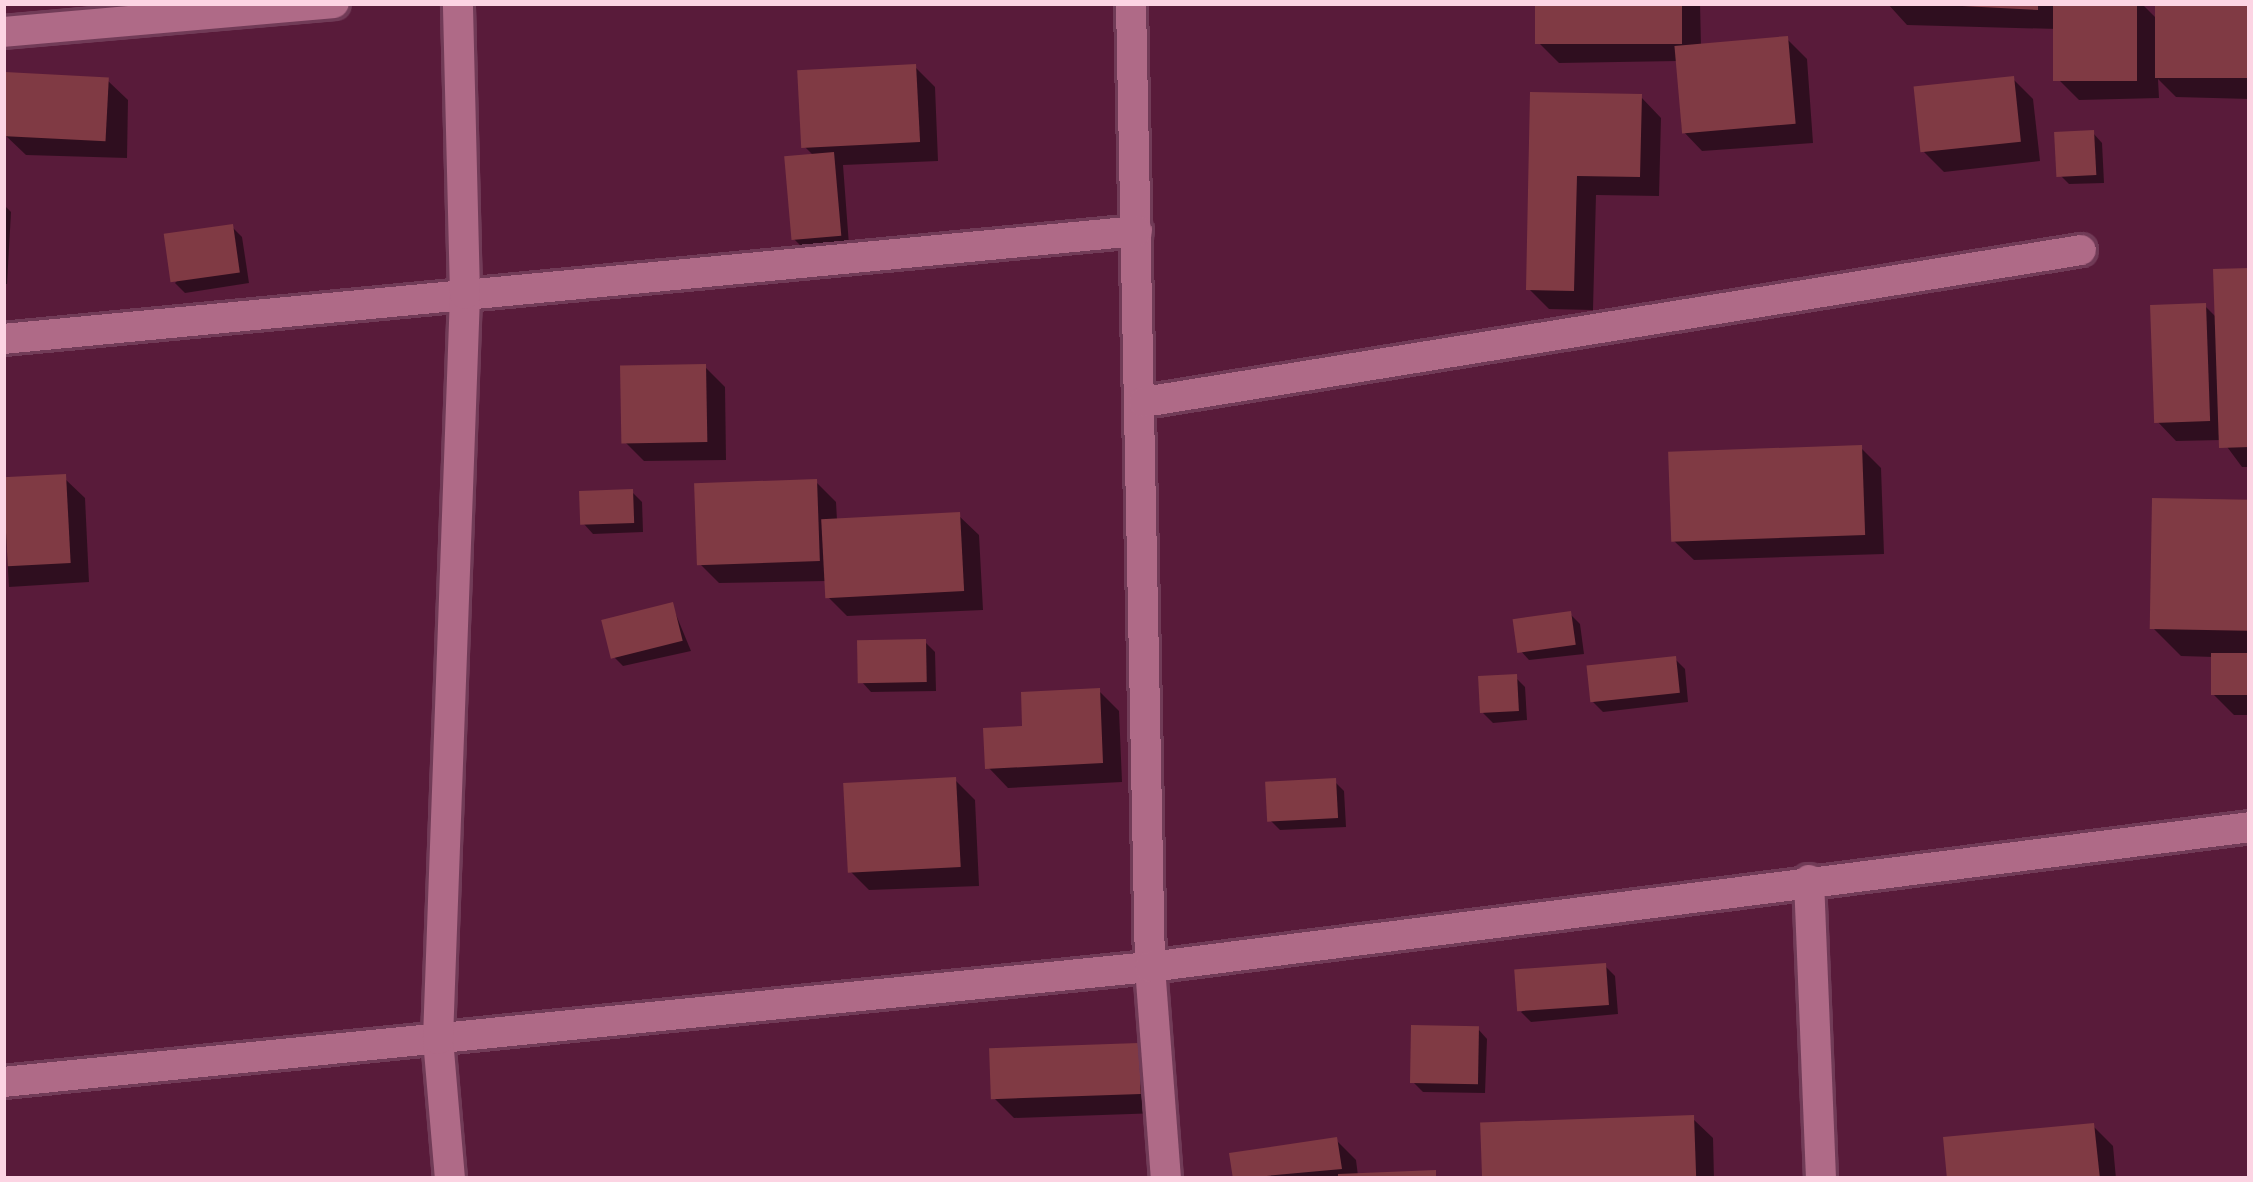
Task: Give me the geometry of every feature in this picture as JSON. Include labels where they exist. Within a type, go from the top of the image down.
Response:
[{"type":"street","points":[[3,32],[334,3]]},
{"type":"street","points":[[450,1179],[438,1039],[465,294],[458,3]]},
{"type":"street","points":[[1131,3],[1144,402],[1150,967],[1166,1179]]},
{"type":"street","points":[[3,339],[1136,231]]},
{"type":"street","points":[[1144,402],[2081,250]]},
{"type":"street","points":[[3,1082],[1150,967],[2250,827]]},
{"type":"street","points":[[1809,880],[1822,1179]]},
{"type":"building","points":[[1535,3],[1682,3],[1682,44],[1535,44]]},
{"type":"building","points":[[1905,3],[2038,3],[2038,10]]},
{"type":"building","points":[[2053,3],[2137,3],[2137,81],[2053,81]]},
{"type":"building","points":[[2155,3],[2250,3],[2250,78],[2155,78]]},
{"type":"building","points":[[1788,36],[1796,124],[1682,134],[1674,46]]},
{"type":"building","points":[[916,64],[920,142],[801,148],[797,70]]},
{"type":"building","points":[[5,72],[109,77],[106,141],[3,136]]},
{"type":"building","points":[[2014,76],[2021,142],[1920,152],[1914,87]]},
{"type":"building","points":[[1530,92],[1642,94],[1640,177],[1577,176],[1574,291],[1526,290]]},
{"type":"building","points":[[2094,130],[2096,175],[2056,177],[2054,132]]},
{"type":"building","points":[[834,152],[841,236],[792,240],[784,156]]},
{"type":"building","points":[[233,224],[240,273],[171,282],[164,234]]},
{"type":"building","points":[[2250,268],[2250,447],[2219,448],[2213,269]]},
{"type":"building","points":[[2206,303],[2210,421],[2154,423],[2150,305]]},
{"type":"building","points":[[706,364],[707,442],[621,443],[620,366]]},
{"type":"building","points":[[1862,445],[1865,535],[1671,542],[1668,452]]},
{"type":"building","points":[[66,474],[71,563],[8,566],[3,477]]},
{"type":"building","points":[[817,479],[820,561],[697,565],[694,483]]},
{"type":"building","points":[[633,489],[634,523],[580,525],[579,491]]},
{"type":"building","points":[[2152,498],[2250,500],[2248,631],[2150,629]]},
{"type":"building","points":[[960,512],[964,591],[825,598],[821,519]]},
{"type":"building","points":[[673,602],[683,641],[611,659],[601,620]]},
{"type":"building","points":[[1571,611],[1576,645],[1517,653],[1513,619]]},
{"type":"building","points":[[926,639],[927,682],[858,683],[857,640]]},
{"type":"building","points":[[2211,653],[2250,653],[2250,695],[2211,695]]},
{"type":"building","points":[[1676,656],[1680,693],[1590,702],[1586,665]]},
{"type":"building","points":[[1517,674],[1519,711],[1480,713],[1478,676]]},
{"type":"building","points":[[1100,688],[1103,763],[985,769],[983,728],[1022,726],[1021,692]]},
{"type":"building","points":[[956,777],[961,867],[848,873],[843,783]]},
{"type":"building","points":[[1336,778],[1338,818],[1267,822],[1265,782]]},
{"type":"building","points":[[1606,963],[1609,1005],[1517,1011],[1514,969]]},
{"type":"building","points":[[1411,1025],[1479,1026],[1478,1084],[1410,1083]]},
{"type":"building","points":[[1139,1043],[1141,1094],[991,1099],[989,1048]]},
{"type":"building","points":[[1694,1115],[1696,1179],[1482,1179],[1480,1122]]},
{"type":"building","points":[[2094,1123],[2100,1179],[1947,1179],[1943,1137]]},
{"type":"building","points":[[1337,1137],[1342,1169],[1233,1179],[1229,1153]]},
{"type":"building","points":[[1436,1170],[1436,1179],[1338,1179],[1338,1174]]}]
